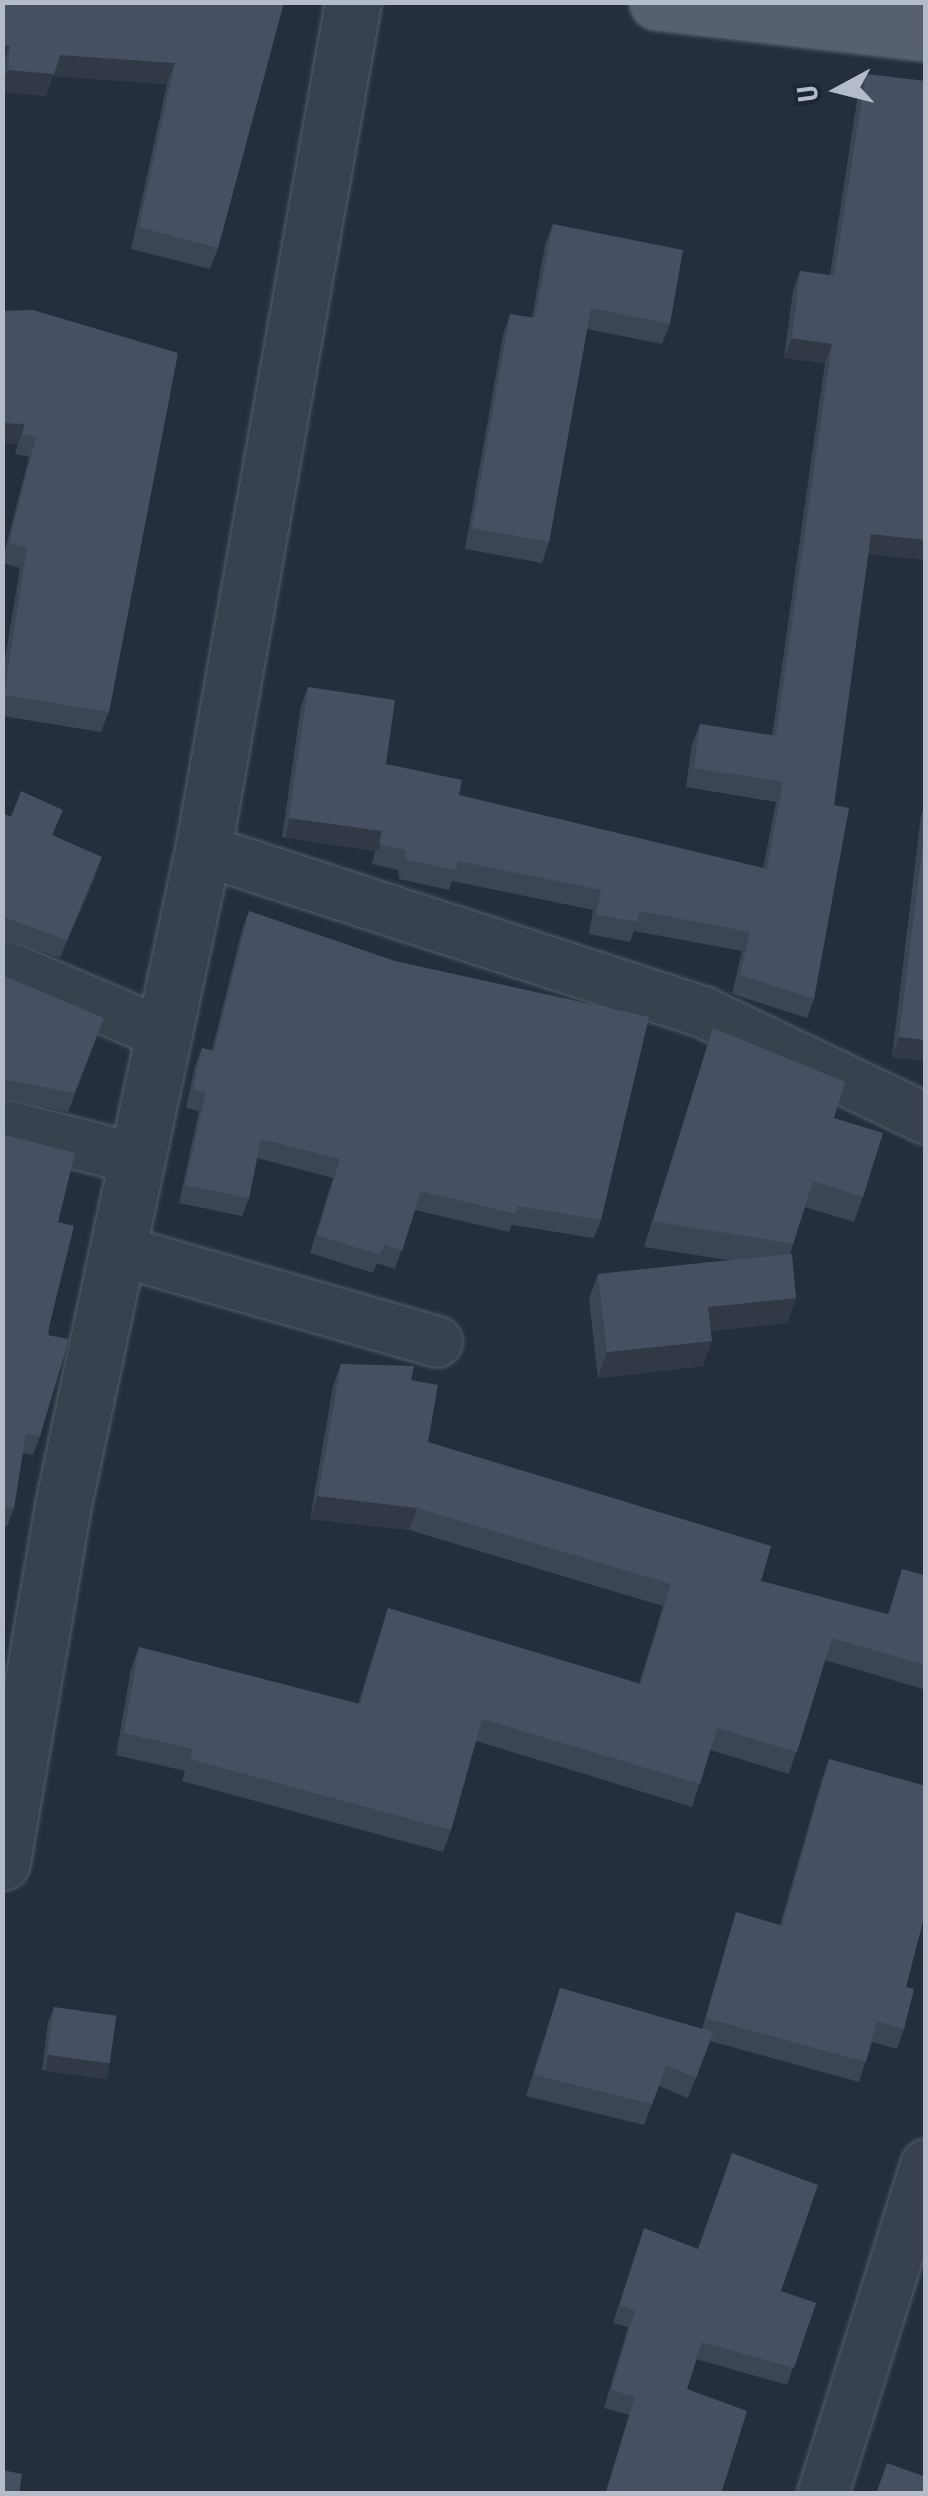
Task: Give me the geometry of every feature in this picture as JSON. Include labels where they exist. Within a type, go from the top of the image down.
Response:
[{"type":"main road","points":[[657,2],[926,33]]},
{"type":"street","points":[[2,1862],[16,1689],[166,1035],[203,850],[353,2]]},
{"type":"street","points":[[203,850],[702,1012],[926,1120]]},
{"type":"street","points":[[2,965],[166,1035]]},
{"type":"street","points":[[2,1125],[136,1159]]},
{"type":"street","points":[[117,1250],[437,1342]]},
{"type":"street","points":[[823,2494],[922,2192]]},
{"type":"building","points":[[2,2],[284,2],[218,248],[139,227],[175,63],[60,55],[54,74],[8,70],[10,46],[2,45]]},
{"type":"building","points":[[866,74],[926,81],[926,540],[871,534],[834,805],[849,808],[814,999],[740,975],[750,932],[640,911],[637,922],[596,915],[601,890],[458,861],[456,870],[406,860],[405,850],[379,844],[382,831],[289,818],[308,687],[395,700],[386,764],[462,780],[459,795],[767,869],[783,782],[694,768],[700,724],[776,736],[832,344],[792,338],[800,271],[834,276]]},
{"type":"building","points":[[553,224],[683,250],[670,324],[591,308],[549,542],[472,528],[510,314],[535,318]]},
{"type":"building","points":[[33,310],[178,353],[109,712],[4,695],[27,548],[9,543],[36,437],[22,434],[25,424],[2,423],[2,311]]},
{"type":"building","points":[[21,791],[63,810],[52,835],[102,857],[67,940],[6,918],[2,921],[2,813],[11,817]]},
{"type":"building","points":[[926,820],[926,1040],[899,1037]]},
{"type":"building","points":[[249,911],[395,961],[649,1017],[601,1220],[517,1206],[516,1214],[421,1191],[402,1251],[384,1244],[380,1255],[317,1235],[340,1159],[261,1139],[249,1198],[185,1185],[206,1092],[193,1089],[202,1048],[214,1051]]},
{"type":"building","points":[[2,975],[104,1018],[74,1093],[2,1079]]},
{"type":"building","points":[[713,1028],[845,1082],[834,1118],[883,1133],[863,1197],[813,1181],[793,1244],[653,1221]]},
{"type":"building","points":[[2,1134],[75,1153],[58,1222],[74,1226],[47,1335],[69,1339],[40,1436],[26,1434],[14,1508],[6,1507],[2,1524]]},
{"type":"building","points":[[792,1254],[796,1298],[708,1307],[712,1341],[607,1352],[598,1274]]},
{"type":"building","points":[[341,1364],[414,1366],[411,1380],[438,1385],[428,1442],[771,1546],[761,1581],[889,1615],[902,1569],[926,1576],[926,1665],[832,1638],[797,1752],[717,1728],[700,1784],[482,1719],[451,1830],[190,1759],[193,1749],[124,1733],[139,1647],[360,1704],[388,1608],[641,1684],[671,1584],[417,1508],[318,1496]]},
{"type":"building","points":[[829,1759],[926,1786],[926,1910],[906,1987],[914,1989],[904,2029],[877,2021],[866,2062],[706,2018],[736,1912],[782,1926]]},
{"type":"building","points":[[560,1988],[713,2032],[696,2078],[666,2065],[652,2104],[534,2075]]},
{"type":"building","points":[[54,2007],[116,2016],[110,2063],[47,2055]]},
{"type":"building","points":[[732,2153],[818,2185],[781,2291],[816,2303],[794,2368],[702,2342],[687,2389],[747,2411],[721,2494],[606,2494],[635,2397],[611,2390],[635,2310],[620,2305],[644,2228],[698,2249]]},
{"type":"building","points":[[887,2463],[926,2477],[926,2494],[876,2494]]},
{"type":"building","points":[[2,2470],[22,2474],[19,2494],[2,2494]]}]
